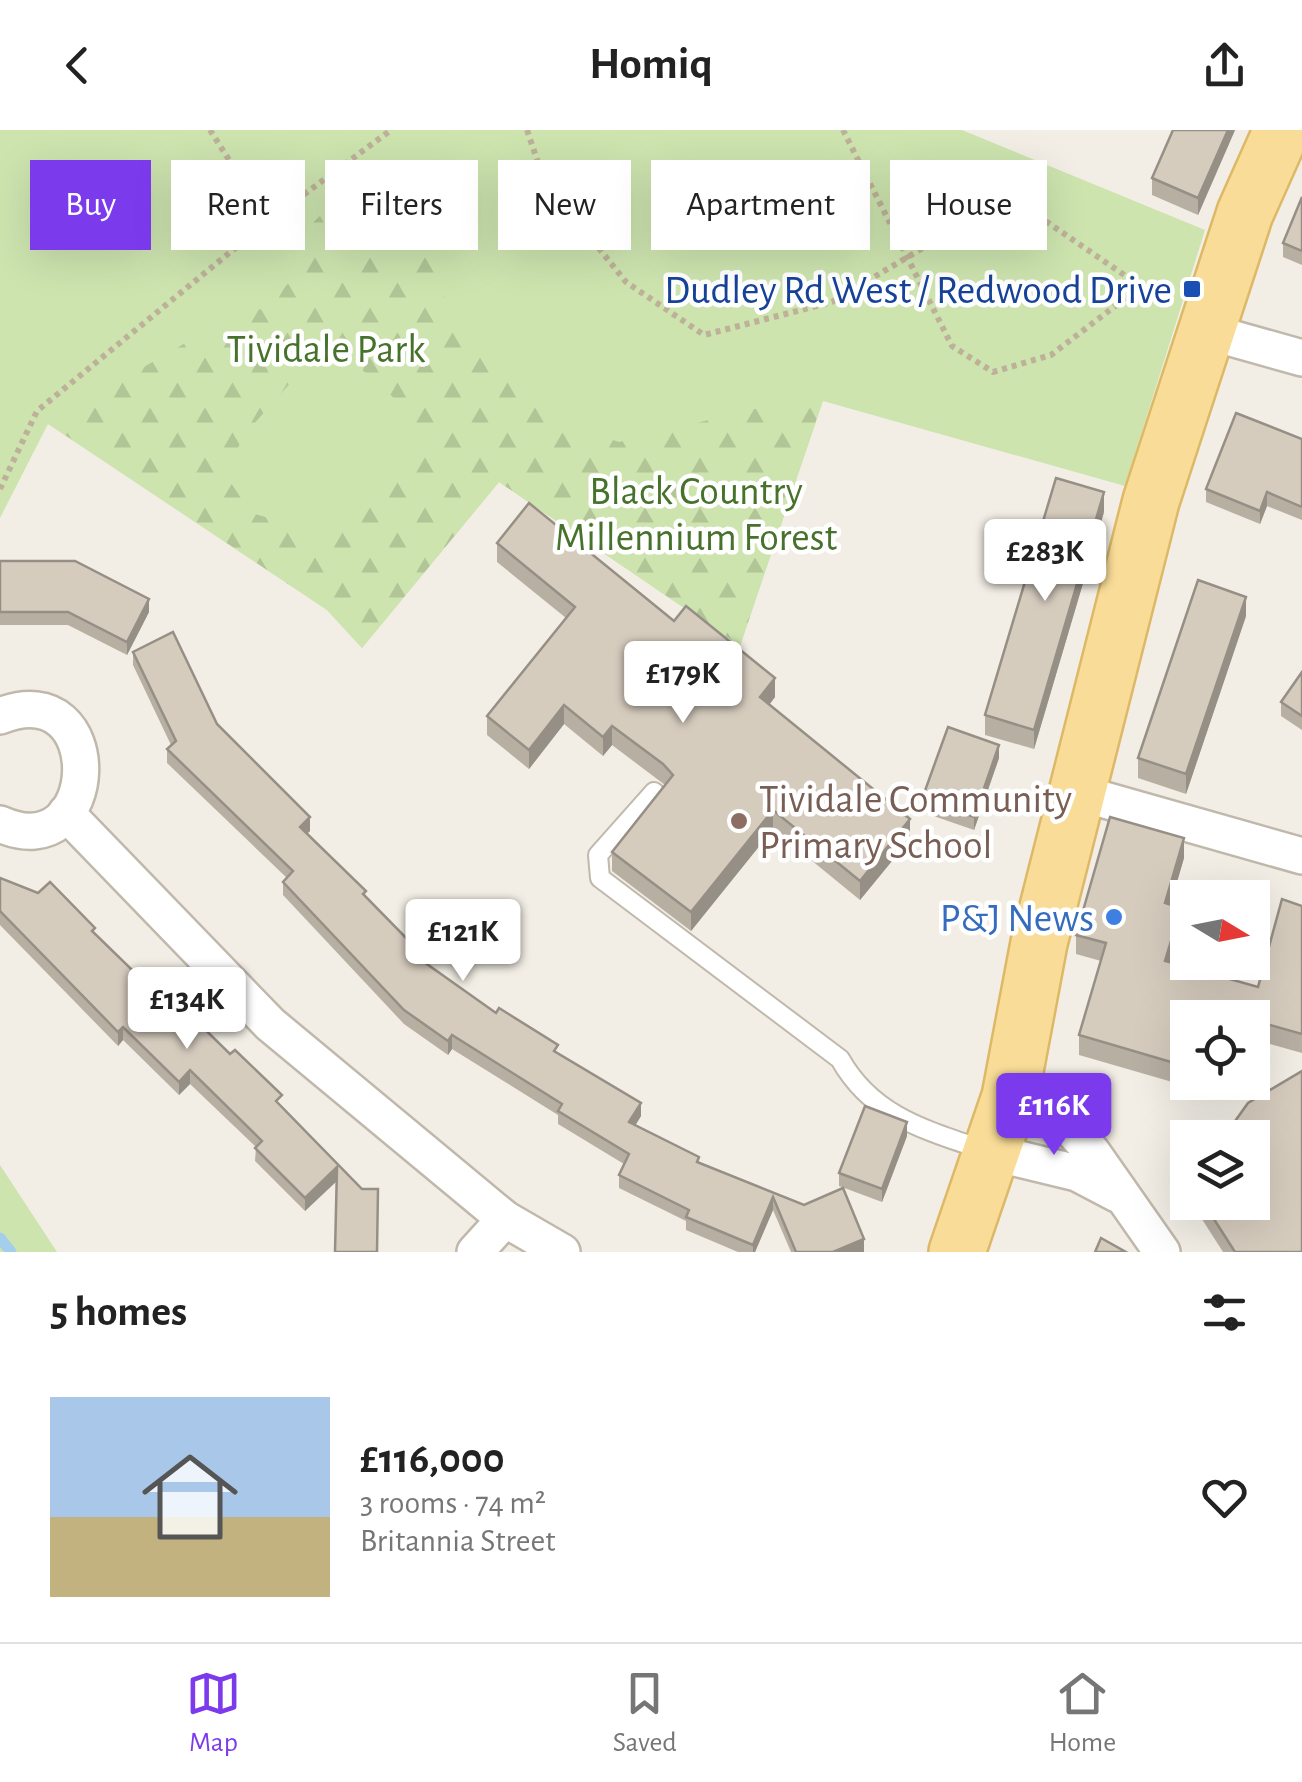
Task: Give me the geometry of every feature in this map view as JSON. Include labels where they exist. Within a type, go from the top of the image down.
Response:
[{"type":"main road","points":[[957,1252],[1010,1098],[1039,943],[1151,501],[1245,213],[1282,130]]},
{"type":"street","points":[[1206,331],[1302,358]]},
{"type":"street","points":[[0,716],[31,710],[50,716],[77,742],[84,760],[78,798],[66,813],[49,825],[29,830],[0,824]]},
{"type":"street","points":[[1080,793],[1302,856]]},
{"type":"street","points":[[66,813],[270,1024],[505,1220],[562,1252]]},
{"type":"street","points":[[1010,1098],[1062,1118],[1092,1152],[1162,1252]]},
{"type":"street","points":[[994,1153],[1077,1174],[1118,1194]]},
{"type":"street","points":[[475,1252],[505,1220]]},
{"type":"lane","points":[[654,792],[598,856],[600,878],[840,1060],[858,1090],[915,1126],[994,1153]]},
{"type":"path","points":[[210,130],[229,160]]},
{"type":"path","points":[[305,194],[391,130]]},
{"type":"path","points":[[527,130],[544,180],[626,282],[704,336],[832,302],[903,256],[938,239],[1028,209],[1206,331]]},
{"type":"path","points":[[844,130],[903,256],[952,346],[993,372],[1050,355],[1140,287]]},
{"type":"path","points":[[0,489],[37,412],[233,250]]},
{"type":"green space","name":"Tividale Park","points":[[0,130],[962,130],[1035,160],[890,160],[890,250],[1047,250],[1047,165],[1205,230],[1125,486],[823,401],[740,646],[499,482],[362,648],[327,610],[48,424],[0,518]]},
{"type":"green space","name":"Black Country Millennium Forest","points":[[325,212],[325,250],[421,250],[429,259],[450,310],[577,428],[619,442],[766,406],[823,400],[740,646],[499,482],[362,648],[327,610],[47,423],[206,331],[268,306],[292,279],[297,250],[305,250],[305,233]],"holes":[[[316,354],[348,362],[389,393],[420,435],[378,499],[353,521],[307,529],[251,513],[223,471],[251,427]]]},
{"type":"green space","points":[[0,1165],[57,1252],[0,1252]]},
{"type":"building","points":[[1173,130],[1228,130],[1198,198],[1152,178]]},
{"type":"building","points":[[1302,197],[1302,251],[1283,243]]},
{"type":"building","points":[[1236,413],[1302,439],[1302,507],[1267,492],[1260,511],[1206,489]]},
{"type":"building","points":[[1056,478],[1104,492],[1034,730],[985,715]]},
{"type":"building","points":[[529,503],[674,621],[686,606],[775,678],[760,697],[910,819],[860,881],[773,810],[691,912],[612,852],[673,775],[663,764],[612,726],[603,737],[564,705],[529,750],[487,716],[575,607],[497,543]]},
{"type":"building","points":[[0,561],[75,561],[149,599],[127,642],[68,612],[0,612]]},
{"type":"building","points":[[1198,580],[1246,597],[1186,774],[1138,758]]},
{"type":"building","points":[[173,632],[217,724],[310,817],[300,827],[366,891],[363,894],[415,947],[410,952],[496,1013],[499,1008],[558,1045],[554,1051],[641,1103],[629,1122],[699,1157],[697,1162],[804,1205],[843,1188],[864,1239],[833,1252],[796,1252],[773,1197],[753,1245],[686,1217],[689,1210],[619,1175],[629,1154],[558,1111],[562,1104],[452,1035],[448,1041],[404,1010],[283,882],[293,871],[167,749],[176,741],[133,652]]},
{"type":"building","points":[[1302,672],[1302,716],[1281,702]]},
{"type":"building","points":[[948,727],[999,745],[974,817],[922,799]]},
{"type":"building","points":[[1110,817],[1184,838],[1165,903],[1170,905],[1170,944],[1165,961],[1170,962],[1170,980],[1233,980],[1258,987],[1260,980],[1270,980],[1270,943],[1282,899],[1302,906],[1302,1034],[1270,1025],[1270,1000],[1170,1000],[1170,1062],[1079,1035],[1106,943],[1076,935]]},
{"type":"building","points":[[0,878],[38,893],[50,882],[95,928],[92,931],[165,1002],[171,996],[230,1054],[235,1050],[282,1095],[276,1101],[362,1189],[378,1189],[377,1252],[335,1252],[337,1167],[305,1198],[255,1148],[262,1141],[190,1070],[179,1082],[123,1027],[118,1032],[0,911]]},
{"type":"building","points":[[1302,1071],[1302,1252],[1235,1252],[1215,1220],[1270,1220],[1270,1120],[1236,1120],[1253,1100],[1270,1100],[1270,1090]]},
{"type":"building","points":[[865,1106],[907,1122],[882,1189],[839,1173]]},
{"type":"building","points":[[1101,1238],[1126,1252],[1095,1252]]},
{"type":"waterway","points":[[0,1238],[11,1252]]},
{"type":"place","name":"Dudley Rd West / Redwood Drive","points":[[1192,289]]},
{"type":"place","name":"Tividale Community Primary School","points":[[739,821]]},
{"type":"place","name":"P&J News","points":[[1114,917]]}]
